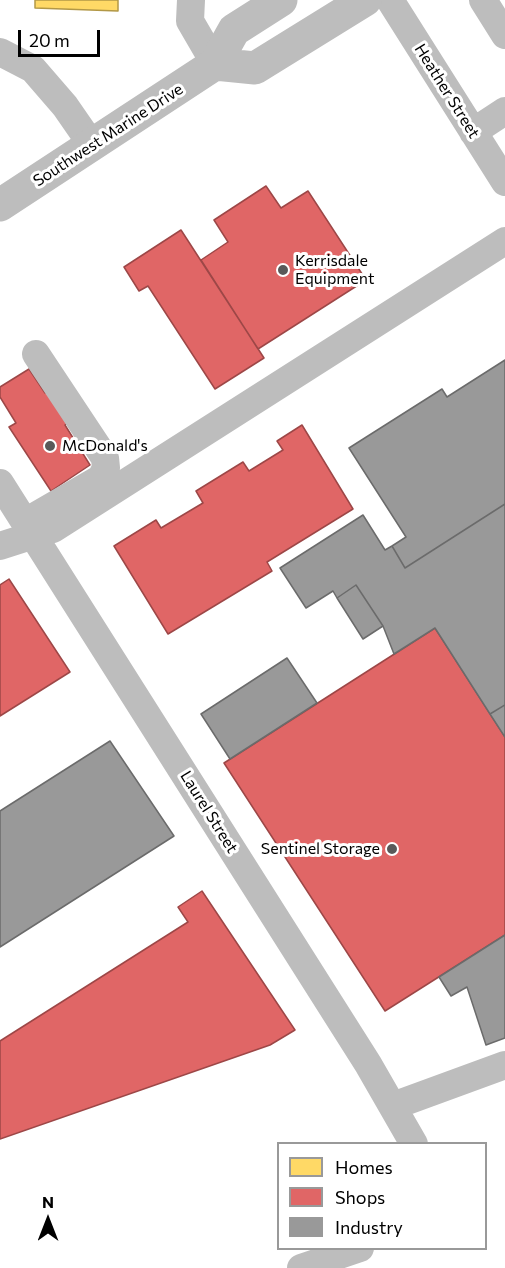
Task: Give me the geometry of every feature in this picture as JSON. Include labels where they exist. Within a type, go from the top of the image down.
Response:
[{"type":"main road","name":"Southwest Marine Drive","points":[[0,205],[215,64],[234,30],[281,0]]},
{"type":"main road","points":[[215,64],[255,68],[365,0]]},
{"type":"street","points":[[191,0],[189,21],[215,64]]},
{"type":"street","name":"Heather Street","points":[[390,0],[505,182]]},
{"type":"street","points":[[483,0],[505,34]]},
{"type":"street","points":[[0,52],[33,69],[65,106],[92,145]]},
{"type":"street","points":[[473,132],[505,111]]},
{"type":"street","points":[[29,529],[62,524],[505,241]]},
{"type":"street","points":[[0,546],[29,529],[101,478],[106,468],[105,458],[36,354]]},
{"type":"street","name":"Laurel Street","points":[[0,483],[393,1106],[413,1142]]},
{"type":"street","points":[[393,1106],[505,1065]]},
{"type":"street","points":[[301,1268],[354,1250]]},
{"type":"building: Homes","points":[[35,0],[118,0],[118,11],[35,8]]},
{"type":"building: Shops","name":"Kerrisdale Equipment","points":[[266,186],[281,208],[308,191],[366,280],[258,349],[201,260],[228,242],[214,220]]},
{"type":"building: Shops","points":[[181,230],[264,358],[215,389],[148,286],[139,291],[124,267]]},
{"type":"building: Shops","name":"McDonald's","points":[[29,369],[45,393],[49,391],[69,422],[65,425],[90,465],[51,491],[9,427],[16,423],[0,397],[0,387]]},
{"type":"building: Shops","points":[[302,425],[353,509],[267,562],[272,571],[168,634],[114,546],[156,520],[161,528],[203,503],[196,491],[243,462],[249,471],[283,450],[277,441]]},
{"type":"building: Shops","points":[[9,579],[70,672],[0,716],[0,585]]},
{"type":"building: Shops","name":"Sentinel Storage","points":[[435,628],[505,737],[505,935],[385,1011],[224,763]]},
{"type":"building: Shops","points":[[202,891],[295,1030],[270,1045],[0,1139],[0,1041],[188,922],[178,907]]},
{"type":"building: Industry","points":[[505,360],[505,504],[405,568],[392,546],[406,537],[349,448],[442,389],[447,397]]},
{"type":"building: Industry","points":[[505,504],[505,705],[490,714],[435,628],[394,654],[383,626],[356,585],[337,598],[333,591],[306,608],[280,568],[363,515],[385,550],[392,546],[405,568]]},
{"type":"building: Industry","points":[[356,585],[383,626],[363,639],[337,598]]},
{"type":"building: Industry","points":[[287,658],[317,703],[230,759],[201,714]]},
{"type":"building: Industry","points":[[505,705],[505,737],[490,714]]},
{"type":"building: Industry","points":[[110,741],[174,836],[0,947],[0,811]]},
{"type":"building: Industry","points":[[505,935],[505,1038],[486,1045],[467,987],[451,996],[439,977]]},
{"type":"place","name":"Kerrisdale Equipment","points":[[283,270]]},
{"type":"place","name":"McDonald's","points":[[50,446]]},
{"type":"place","name":"Sentinel Storage","points":[[392,849]]}]
